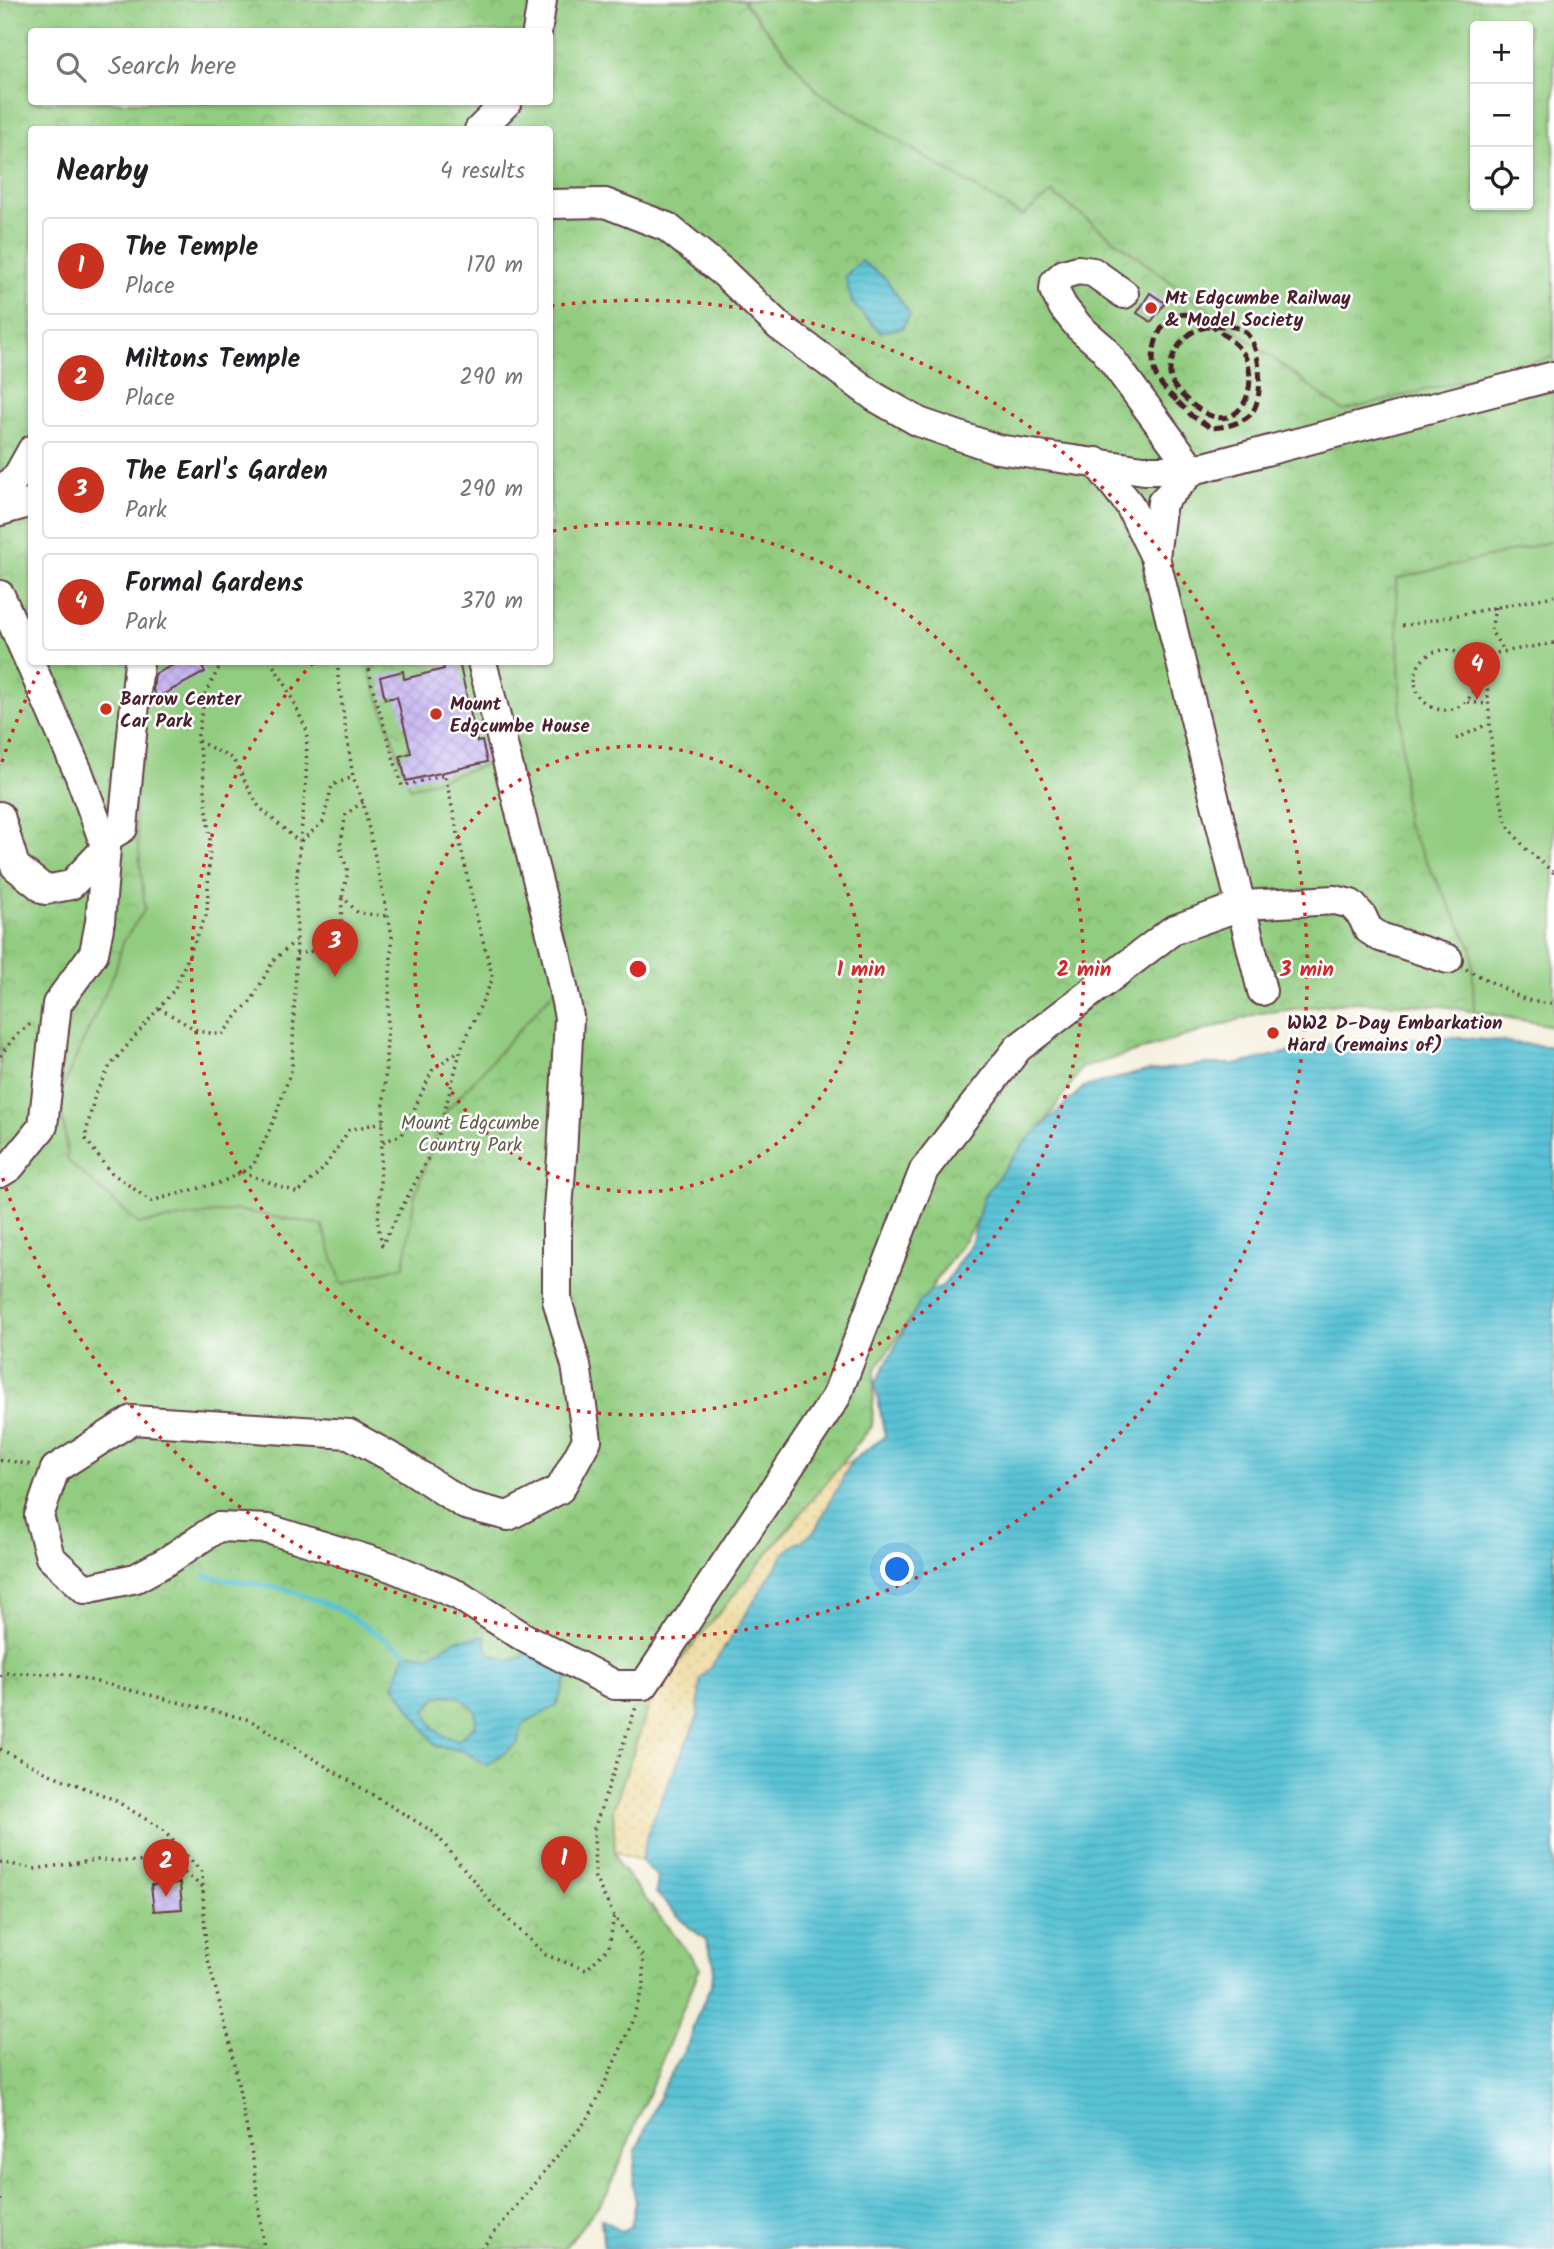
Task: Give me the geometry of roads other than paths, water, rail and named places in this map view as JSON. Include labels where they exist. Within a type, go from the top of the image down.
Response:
[{"type":"lane","points":[[538,28],[542,0]]},
{"type":"lane","points":[[483,126],[504,105]]},
{"type":"lane","points":[[553,204],[605,203],[667,227],[724,273],[779,326],[875,397],[919,422],[997,449],[1144,470],[1193,470],[1554,376]]},
{"type":"lane","points":[[1124,294],[1093,272],[1078,270],[1064,274],[1055,282],[1054,290],[1079,327],[1103,348],[1193,470]]},
{"type":"lane","points":[[0,493],[18,475],[28,457]]},
{"type":"lane","points":[[1096,462],[1129,503],[1155,557],[1243,905],[1262,991]]},
{"type":"lane","points":[[1155,557],[1161,502],[1193,470]]},
{"type":"lane","points":[[0,511],[28,503]]},
{"type":"lane","points":[[0,595],[28,658]]},
{"type":"lane","points":[[0,1173],[10,1167],[43,1126],[57,1004],[94,953],[100,922],[105,844],[79,774],[31,665]]},
{"type":"lane","points":[[0,816],[15,866],[45,890],[71,885],[105,844],[123,828],[139,665]]},
{"type":"lane","points":[[483,665],[556,953],[569,1017],[556,1222],[557,1300],[576,1365],[587,1440],[560,1489],[508,1516],[465,1505],[398,1461],[349,1434],[132,1420],[55,1469],[39,1516],[50,1558],[85,1589],[136,1578],[167,1562],[218,1527],[268,1529],[356,1555],[458,1595],[525,1638],[615,1685],[644,1685],[836,1397],[924,1170],[1018,1048],[1173,930],[1243,905],[1335,900],[1351,904],[1368,929],[1380,937],[1448,959]]},
{"type":"water","points":[[861,261],[885,278],[910,314],[902,328],[880,332],[852,303],[845,276]]},
{"type":"water","points":[[1465,1038],[1554,1047],[1554,2249],[604,2249],[601,2219],[623,2232],[631,2227],[636,2201],[632,2184],[636,2151],[664,2086],[691,2039],[693,2026],[712,1983],[714,1963],[705,1939],[689,1927],[656,1893],[658,1877],[641,1861],[650,1826],[698,1716],[700,1680],[719,1656],[786,1551],[814,1532],[852,1461],[885,1436],[875,1384],[919,1303],[930,1291],[943,1286],[967,1250],[972,1241],[983,1198],[1029,1138],[1084,1087],[1142,1072],[1206,1064],[1238,1064],[1311,1047],[1347,1042]]},
{"type":"water","points":[[485,1636],[488,1653],[510,1662],[532,1651],[569,1673],[556,1706],[523,1725],[517,1744],[487,1765],[463,1751],[436,1746],[394,1685],[406,1652],[428,1656],[456,1640]],"holes":[[[437,1697],[459,1697],[475,1710],[476,1725],[458,1740],[436,1731],[426,1710]]]},
{"type":"waterway","points":[[205,1576],[286,1589],[336,1608],[406,1652]]},
{"type":"railway","points":[[1178,402],[1159,381],[1153,364],[1155,343],[1164,324],[1180,315],[1199,318],[1207,322],[1211,325],[1215,327],[1219,330],[1245,356],[1250,382],[1243,405],[1226,417],[1214,417],[1193,405],[1176,388],[1170,374],[1172,358],[1191,333],[1205,327],[1211,327],[1216,326],[1228,326],[1246,333],[1255,349],[1260,385],[1251,414],[1232,424],[1211,428],[1192,416],[1178,402]]},
{"type":"place","name":"Mt Edgcumbe Railway & Model Society","points":[[1151,308]]},
{"type":"place","name":"Formal Gardens","points":[[1477,700]]},
{"type":"place","name":"Barrow Center Car Park","points":[[106,709]]},
{"type":"place","name":"Mount Edgcumbe House","points":[[436,714]]},
{"type":"place","name":"The Earl's Garden","points":[[335,977]]},
{"type":"place","name":"WW2 D-Day Embarkation Hard (remains of)","points":[[1273,1033]]},
{"type":"place","name":"The Temple","points":[[564,1894]]},
{"type":"place","name":"Miltons Temple","points":[[166,1897]]},
{"type":"park label","name":"Mount Edgcumbe Country Park","points":[[470,1133]]}]
